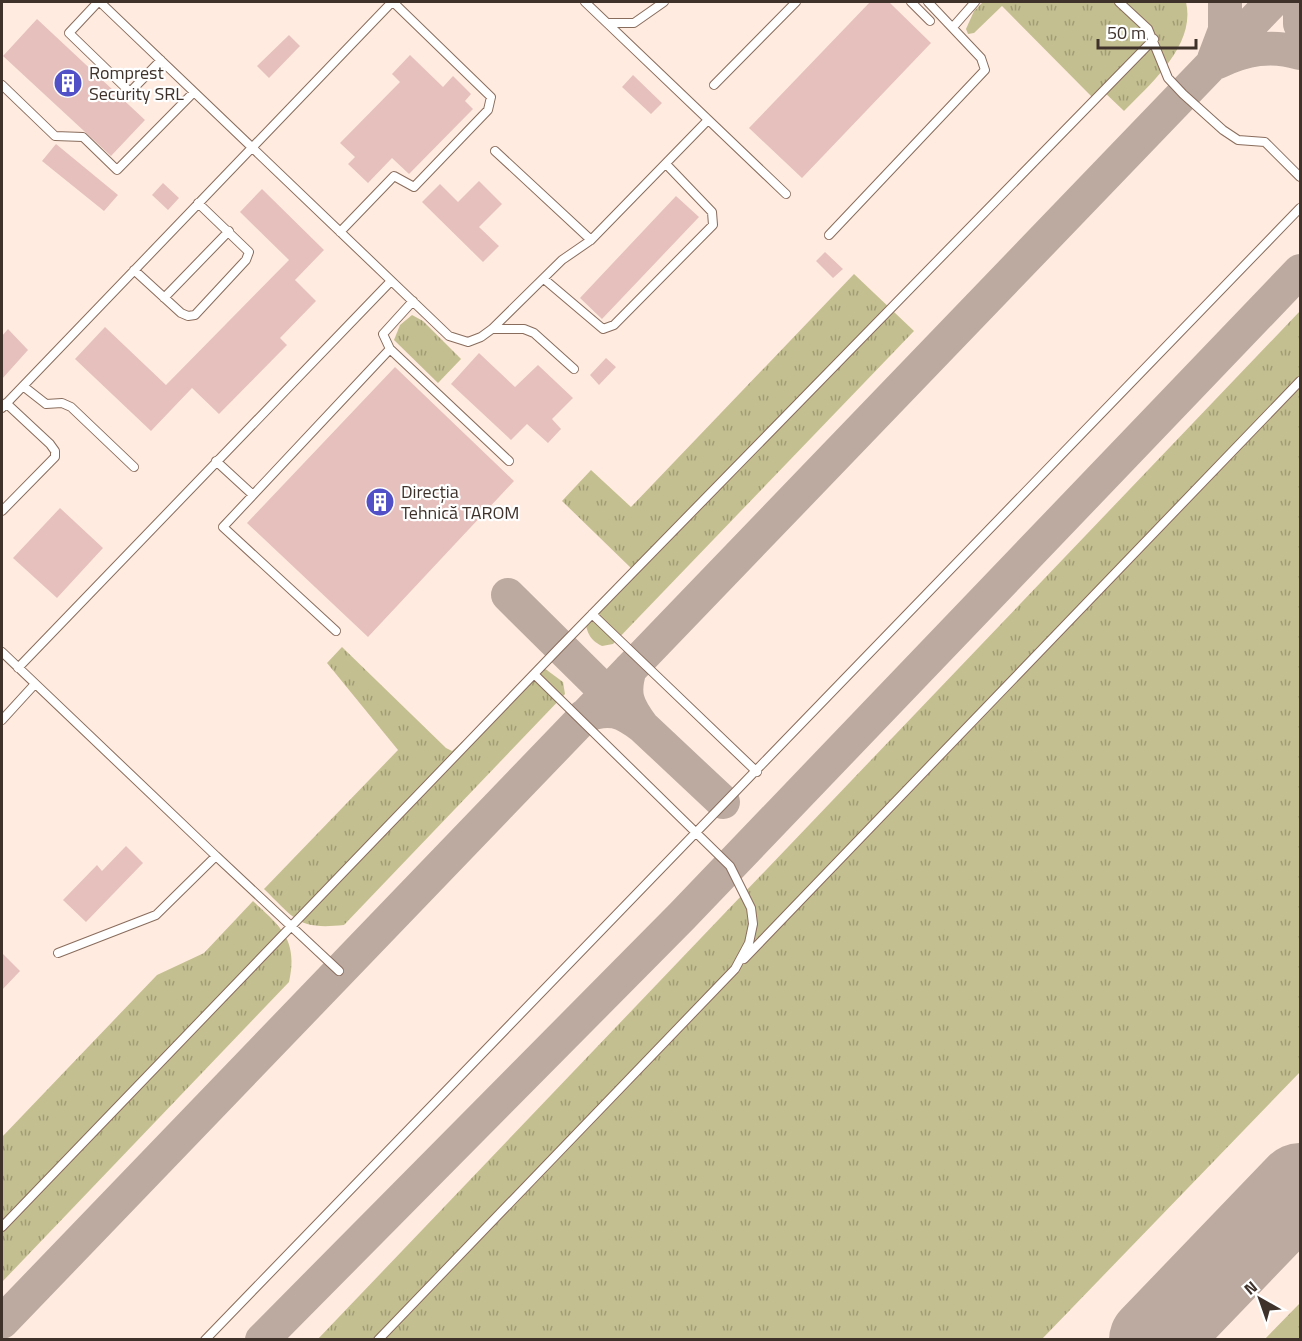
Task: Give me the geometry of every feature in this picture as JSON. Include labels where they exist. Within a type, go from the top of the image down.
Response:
[{"type":"lane","points":[[161,60],[130,92],[69,33],[99,2],[161,60],[449,336],[468,342],[492,329],[562,260],[591,240],[708,120]]},
{"type":"lane","points":[[2,511],[55,457],[55,451],[4,406],[393,2],[491,97],[488,110],[414,186],[394,176],[340,232]]},
{"type":"lane","points":[[585,2],[786,194]]},
{"type":"lane","points":[[607,23],[634,23],[664,2]]},
{"type":"lane","points":[[714,85],[796,2]]},
{"type":"lane","points":[[911,2],[930,21]]},
{"type":"lane","points":[[829,235],[986,70],[981,58],[928,2]]},
{"type":"lane","points":[[953,27],[975,2]]},
{"type":"lane","points":[[1119,2],[1148,29],[1168,78],[1183,94],[1223,130],[1238,140],[1265,142],[1300,177]]},
{"type":"lane","points":[[2,1227],[592,614],[1154,39]]},
{"type":"lane","points":[[2,85],[55,136],[82,137],[117,170],[194,92]]},
{"type":"lane","points":[[495,151],[591,240]]},
{"type":"lane","points":[[544,279],[603,329],[614,325],[713,225],[712,212],[666,164]]},
{"type":"lane","points":[[134,270],[164,298],[188,316],[195,315],[246,260],[249,252],[198,203]]},
{"type":"lane","points":[[205,1340],[757,772],[1300,208]]},
{"type":"lane","points":[[164,298],[229,231]]},
{"type":"lane","points":[[18,668],[391,281]]},
{"type":"lane","points":[[413,301],[382,334],[390,349],[509,461]]},
{"type":"lane","points":[[492,329],[524,328],[534,333],[574,369]]},
{"type":"lane","points":[[336,631],[224,527],[390,349]]},
{"type":"lane","points":[[378,1340],[1300,381]]},
{"type":"lane","points":[[23,386],[46,404],[62,403],[71,407],[134,467]]},
{"type":"lane","points":[[216,461],[253,495]]},
{"type":"lane","points":[[592,614],[757,772]]},
{"type":"lane","points":[[2,652],[34,685],[339,971]]},
{"type":"lane","points":[[534,674],[729,866],[742,886],[751,908],[753,924],[749,943],[735,969]]},
{"type":"lane","points":[[2,720],[34,685]]},
{"type":"lane","points":[[58,953],[156,915],[216,856]]},
{"type":"green space","points":[[983,2],[1186,2],[1187,18],[1178,48],[1169,62],[1124,111],[1101,89],[1093,98],[1002,6],[974,33],[968,34],[966,29],[974,11]]},
{"type":"green space","points":[[854,274],[914,331],[613,644],[602,646],[597,643],[589,634],[584,616],[631,568],[562,501],[591,470],[631,507]]},
{"type":"green space","points":[[1300,311],[1300,1072],[1042,1339],[317,1340]]},
{"type":"green space","points":[[412,315],[423,321],[461,359],[438,383],[394,340],[400,325]]},
{"type":"green space","points":[[342,647],[446,748],[452,751],[544,668],[563,682],[565,694],[344,925],[316,926],[298,920],[264,889],[398,750],[327,663]]},
{"type":"green space","points":[[253,901],[280,927],[289,945],[291,968],[289,982],[2,1282],[2,1137],[157,975],[204,953]]},
{"type":"green space","points":[[1300,1303],[1300,1339],[1265,1339]]},
{"type":"building","points":[[870,2],[889,2],[931,43],[802,178],[749,128]]},
{"type":"building","name":"Romprest Security SRL","points":[[37,19],[145,120],[111,156],[3,56]]},
{"type":"building","points":[[289,35],[300,46],[269,78],[257,66]]},
{"type":"building","points":[[410,55],[443,87],[453,76],[471,94],[465,101],[473,109],[409,174],[392,158],[368,183],[348,164],[355,157],[340,143],[400,82],[392,74]]},
{"type":"building","points":[[633,75],[662,103],[651,114],[622,87]]},
{"type":"building","points":[[56,144],[118,195],[104,211],[42,161]]},
{"type":"building","points":[[479,181],[502,204],[479,227],[499,246],[483,262],[422,202],[440,184],[458,202]]},
{"type":"building","points":[[163,183],[179,198],[168,210],[152,195]]},
{"type":"building","points":[[262,189],[324,250],[295,280],[316,301],[280,338],[287,345],[219,414],[192,388],[151,431],[75,359],[105,327],[166,385],[289,260],[240,212]]},
{"type":"building","points":[[676,196],[699,217],[602,319],[580,298]]},
{"type":"building","points":[[825,252],[843,269],[833,278],[816,261]]},
{"type":"building","points":[[8,329],[28,350],[2,379],[2,336]]},
{"type":"building","points":[[479,353],[515,387],[538,365],[573,398],[552,419],[561,429],[548,443],[527,424],[511,440],[451,384]]},
{"type":"building","points":[[606,358],[616,367],[599,385],[590,375]]},
{"type":"building","name":"Direcţia Tehnică TAROM","points":[[395,367],[514,481],[368,637],[247,523]]},
{"type":"building","points":[[60,508],[103,548],[57,598],[13,558]]},
{"type":"building","points":[[126,846],[143,863],[86,922],[63,900],[97,865],[102,871]]},
{"type":"building","points":[[2,953],[20,971],[2,990]]},
{"type":"taxiway","points":[[1214,59],[1225,30],[1225,2]]},
{"type":"taxiway","points":[[2,1322],[1272,2]]},
{"type":"taxiway","points":[[1300,2],[1300,24]]},
{"type":"taxiway","points":[[1218,62],[1258,49],[1279,49],[1300,53]]},
{"type":"taxiway","points":[[262,1340],[682,916],[1300,271]]},
{"type":"taxiway","points":[[508,595],[607,693]]},
{"type":"taxiway","points":[[584,716],[601,711],[615,712],[629,717],[643,727],[633,713],[626,693],[630,669]]},
{"type":"taxiway","points":[[643,727],[723,802]]},
{"type":"runway","points":[[1153,1340],[1300,1187]]},
{"type":"place","name":"Romprest Security SRL","points":[[68,83]]},
{"type":"place","name":"Direcţia Tehnică TAROM","points":[[380,502]]}]
